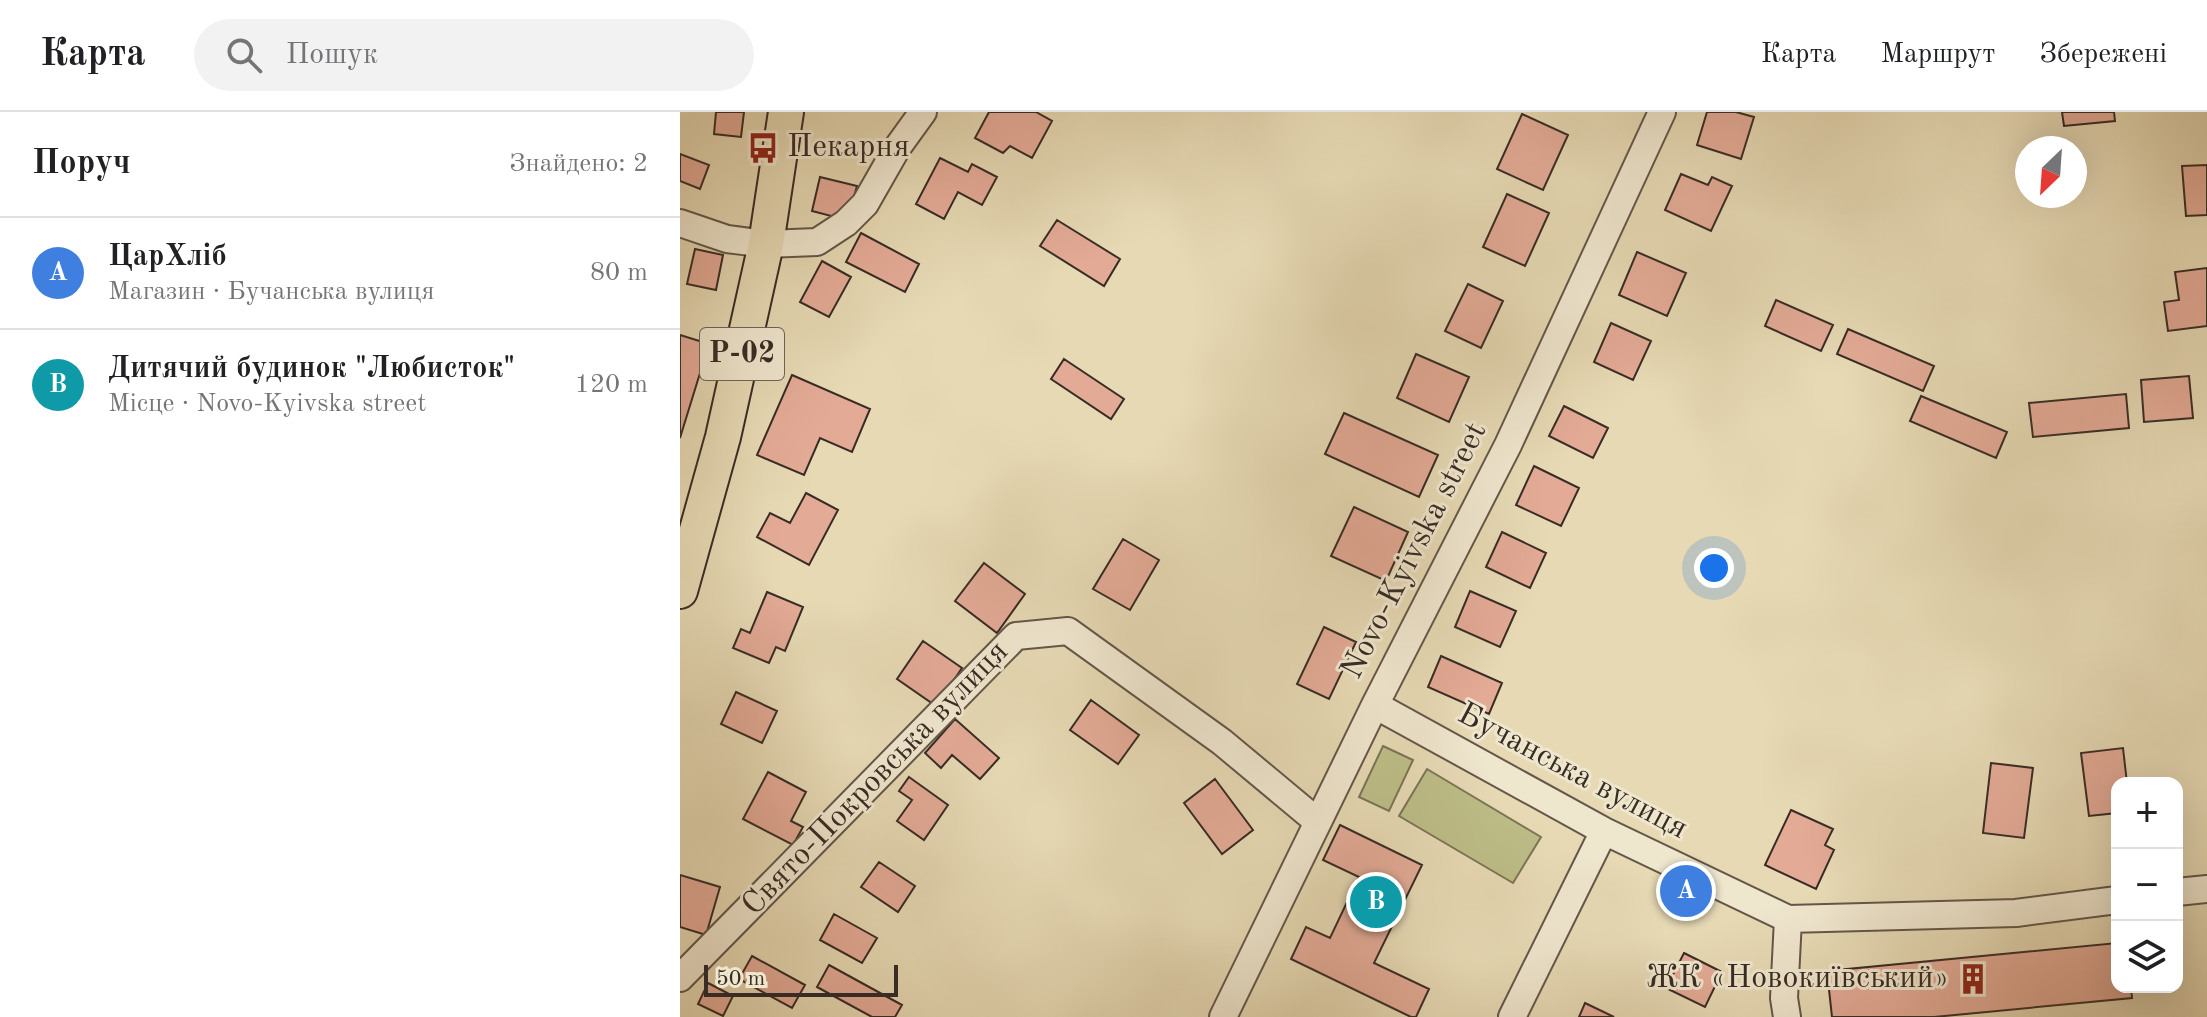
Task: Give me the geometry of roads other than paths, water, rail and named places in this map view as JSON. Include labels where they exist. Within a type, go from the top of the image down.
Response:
[{"type":"main road","name":"Р-02","points":[[680,591],[723,437],[766,244],[786,112]]},
{"type":"street","points":[[680,223],[727,239],[766,244],[817,242],[846,223],[865,204],[897,148],[923,112]]},
{"type":"street","name":"Novo-Kyivska street","points":[[1223,1017],[1375,705],[1508,445],[1662,112]]},
{"type":"street","name":"Свято-Покровська вулиця","points":[[680,978],[1016,636],[1068,631],[1222,742],[1318,822]]},
{"type":"street","name":"Бучанська вулиця","points":[[1375,705],[1604,831],[1788,919],[2016,913],[2111,901]]},
{"type":"street","points":[[1512,1017],[1604,831]]},
{"type":"street","points":[[2183,891],[2207,889]]},
{"type":"street","points":[[1787,1017],[1784,998],[1788,919]]},
{"type":"place","name":"Пекарня","points":[[763,148]]},
{"type":"place","name":"ЦарХліб","points":[[1686,891]]},
{"type":"place","name":"Дитячий будинок \"Любисток\"","points":[[1376,902]]},
{"type":"place","name":"ЖК «Новокиївський»","points":[[1973,979]]}]
